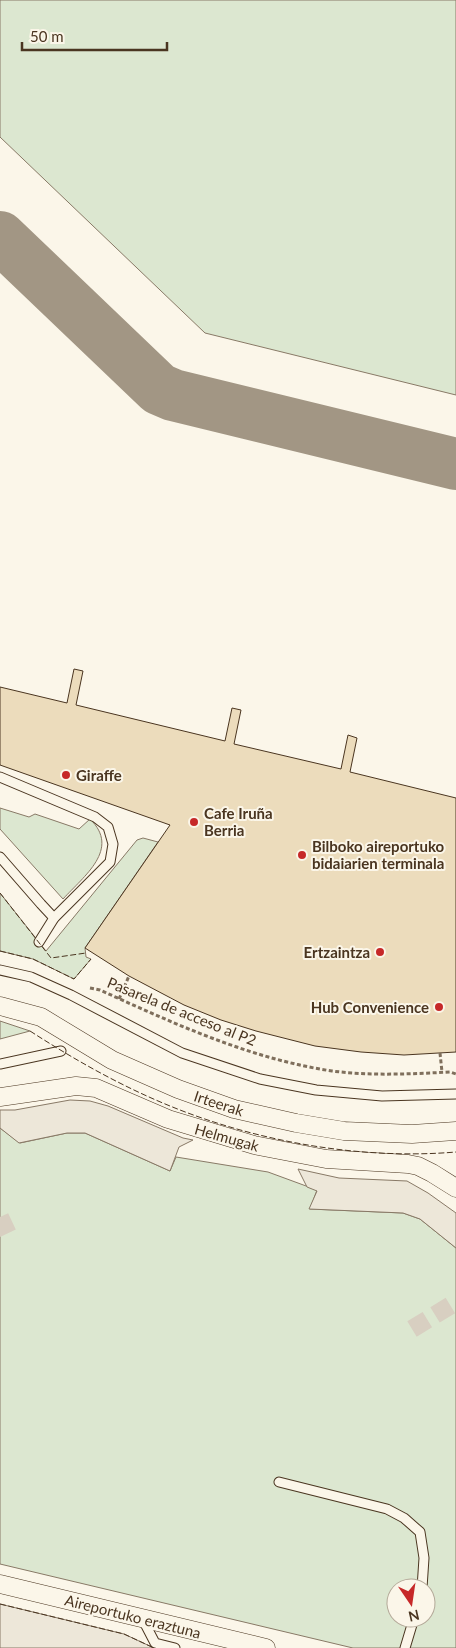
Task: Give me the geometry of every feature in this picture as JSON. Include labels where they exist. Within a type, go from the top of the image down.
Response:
[{"type":"street","name":"Irteerak","points":[[0,1006],[41,1017],[112,1060],[178,1089],[234,1109],[296,1123],[344,1131],[412,1134],[456,1131]]},
{"type":"street","name":"Helmugak","points":[[0,1097],[76,1086],[96,1088],[168,1119],[223,1136],[280,1151],[326,1159],[418,1166],[456,1188]]},
{"type":"street","name":"Aireportuko eraztuna","points":[[0,1584],[266,1648]]},
{"type":"lane","points":[[0,777],[96,817],[108,827],[114,844],[110,862],[54,918],[39,942]]},
{"type":"lane","points":[[0,857],[54,918]]},
{"type":"lane","points":[[0,970],[30,977],[71,994],[182,1052],[260,1079],[316,1090],[382,1096],[456,1094]]},
{"type":"lane","points":[[0,1064],[62,1052]]},
{"type":"lane","points":[[279,1482],[387,1509],[404,1518],[420,1532],[424,1558],[423,1578]]},
{"type":"lane","points":[[141,1618],[155,1643],[176,1648]]},
{"type":"lane","points":[[405,1648],[411,1628]]},
{"type":"path","points":[[119,999],[129,976]]},
{"type":"path","name":"Pasarela de acceso al P2","points":[[85,987],[100,990],[178,1025],[272,1058],[333,1071],[381,1074],[450,1072],[456,1074]]},
{"type":"path","points":[[440,1054],[442,1072]]},
{"type":"green space","points":[[0,0],[456,0],[456,395],[205,333],[0,137]]},
{"type":"green space","points":[[0,808],[29,817],[35,814],[79,829],[90,819],[99,830],[102,841],[101,851],[96,862],[63,899],[0,829]]},
{"type":"green space","points":[[143,838],[158,842],[85,948],[86,957],[91,959],[74,979],[33,959],[0,951],[0,893],[46,951],[137,840]]},
{"type":"green space","points":[[0,1021],[30,1031],[0,1039]]},
{"type":"green space","points":[[0,1128],[20,1143],[67,1133],[85,1133],[170,1171],[176,1157],[268,1172],[317,1190],[310,1209],[403,1213],[420,1219],[456,1248],[456,1648],[353,1648],[0,1564]]},
{"type":"shaded area","points":[[70,1100],[90,1101],[108,1106],[183,1138],[193,1140],[179,1147],[170,1171],[85,1133],[67,1133],[19,1143],[0,1128],[0,1110],[15,1110]]},
{"type":"shaded area","points":[[298,1169],[339,1178],[407,1181],[456,1213],[456,1248],[420,1219],[403,1213],[309,1209],[317,1191],[307,1187]]},
{"type":"shaded area","points":[[0,1604],[124,1634],[154,1648],[0,1648]]},
{"type":"building","name":"Bilboko aireportuko bidaiarien terminala","points":[[74,669],[83,671],[76,705],[225,741],[232,708],[241,710],[234,744],[341,769],[348,735],[357,738],[350,772],[456,798],[456,1052],[404,1055],[361,1052],[315,1046],[256,1031],[221,1020],[184,1005],[129,976],[85,948],[170,825],[0,765],[0,687],[67,703]]},
{"type":"taxiway","points":[[0,237],[159,389],[173,395],[456,464]]},
{"type":"tunnel","points":[[0,1217],[8,1234]]},
{"type":"tunnel","points":[[412,1329],[456,1302]]},
{"type":"fence","points":[[0,893],[51,958],[86,953]]},
{"type":"fence","points":[[0,951],[33,959],[74,979],[91,959]]},
{"type":"fence","points":[[30,1031],[81,1062],[134,1090],[204,1119],[239,1130],[311,1146],[347,1150],[420,1154],[456,1152]]},
{"type":"fence","points":[[0,1604],[124,1634],[154,1648]]},
{"type":"place","name":"Giraffe","points":[[66,775]]},
{"type":"place","name":"Cafe Iruña Berria","points":[[194,822]]},
{"type":"place","name":"Bilboko aireportuko bidaiarien terminala","points":[[302,855]]},
{"type":"place","name":"Ertzaintza","points":[[380,952]]},
{"type":"place","name":"Hub Convenience","points":[[439,1007]]}]
